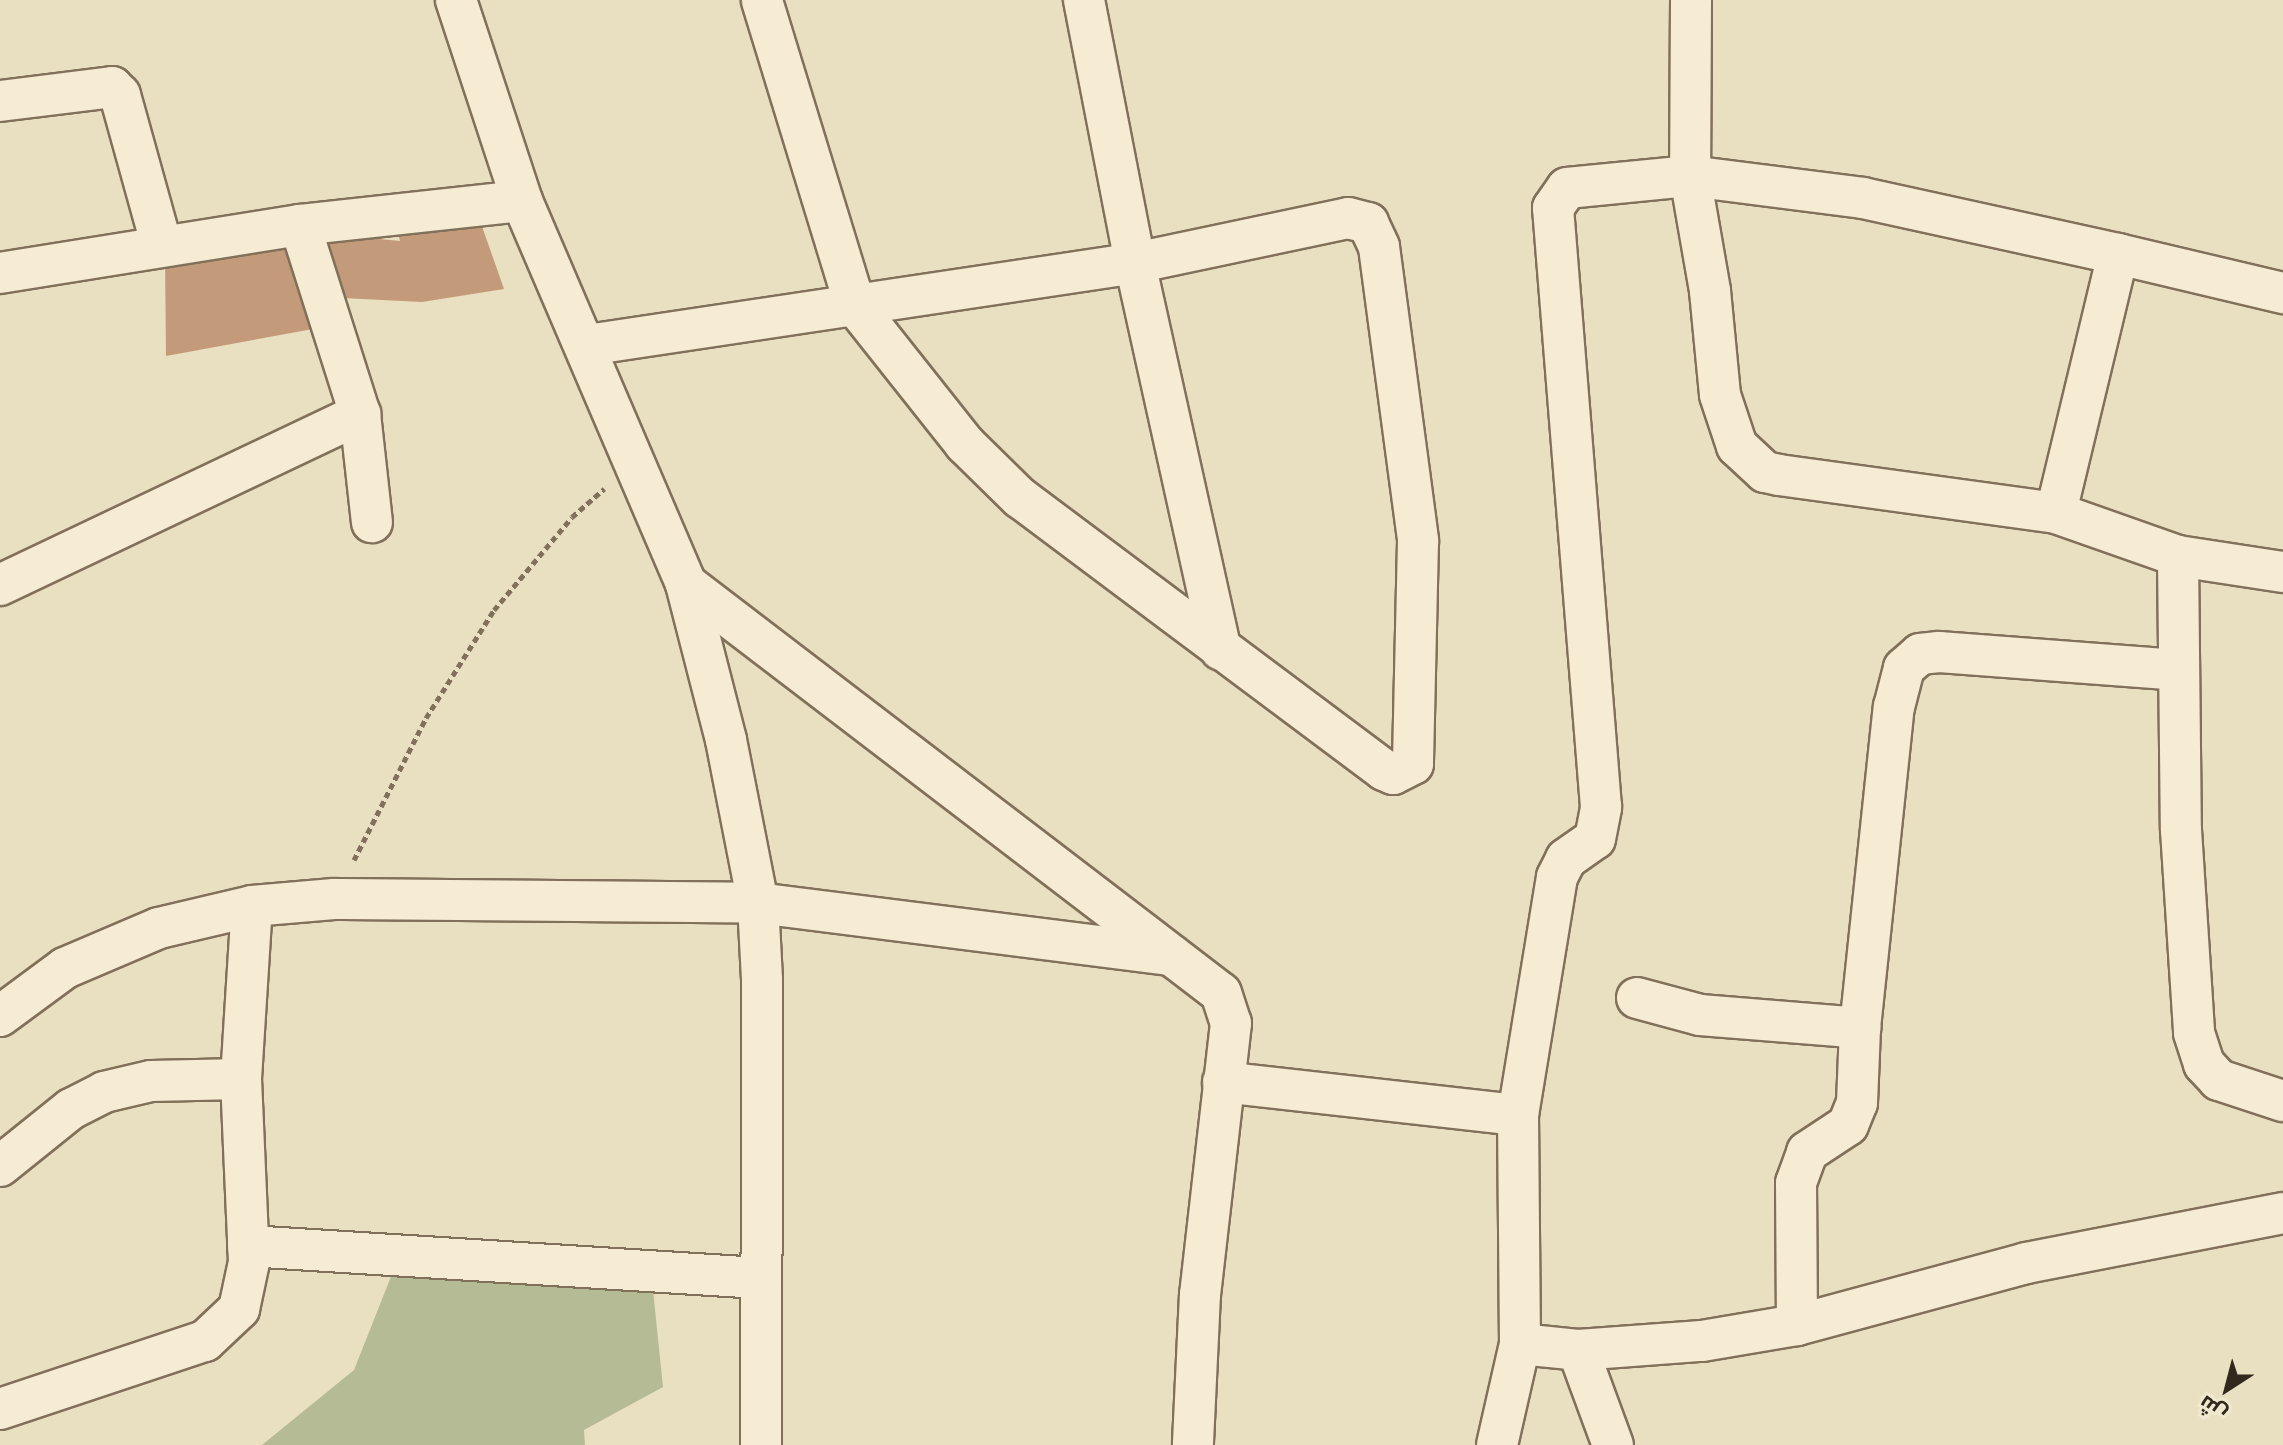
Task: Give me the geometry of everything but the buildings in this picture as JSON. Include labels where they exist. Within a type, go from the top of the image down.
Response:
[{"type":"street","points":[[456,0],[522,201],[587,345],[632,465],[686,584],[726,740],[758,903],[763,1064],[759,1278],[761,1445]]},
{"type":"street","points":[[587,345],[855,305],[1135,263],[1348,218],[1368,223],[1379,247],[1418,541],[1413,764],[1393,774],[1384,770],[1020,498],[965,444],[855,305],[762,0]]},
{"type":"street","points":[[1084,0],[1135,263],[1221,650]]},
{"type":"street","points":[[1691,0],[1690,176],[1710,291],[1720,395],[1737,446],[1752,463],[1765,472],[1791,477],[2056,513],[2178,556],[2283,572]]},
{"type":"street","points":[[0,101],[112,87],[120,95],[162,246]]},
{"type":"street","points":[[1497,1445],[1520,1344],[1518,1115],[1557,877],[1566,859],[1595,839],[1601,807],[1553,208],[1567,188],[1690,176],[1863,198],[2283,293]]},
{"type":"street","points":[[0,273],[300,225],[522,201]]},
{"type":"street","points":[[300,225],[360,414],[372,522]]},
{"type":"street","points":[[2056,513],[2118,254]]},
{"type":"street","points":[[0,585],[360,414]]},
{"type":"street","points":[[2178,556],[2177,670],[2194,1033],[2204,1064],[2219,1080],[2283,1101]]},
{"type":"street","points":[[686,584],[1212,984],[1226,1002],[1231,1023],[1200,1294],[1193,1445]]},
{"type":"street","points":[[1797,1325],[1796,1183],[1807,1152],[1853,1118],[1894,707],[1910,661],[1939,652],[2177,670]]},
{"type":"street","points":[[0,1016],[65,968],[107,947],[159,928],[252,906],[334,899],[758,903],[1171,955]]},
{"type":"street","points":[[0,1409],[217,1335],[246,1291],[248,1246],[241,1079],[252,906]]},
{"type":"street","points":[[1637,998],[1700,1015],[1860,1028]]},
{"type":"street","points":[[0,1166],[71,1109],[104,1092],[151,1081],[241,1079]]},
{"type":"street","points":[[1223,1082],[1518,1115]]},
{"type":"street","points":[[1520,1344],[1578,1350],[1702,1341],[1797,1325],[2026,1263],[2283,1213]]},
{"type":"street","points":[[248,1246],[759,1278]]},
{"type":"street","points":[[1578,1350],[1613,1445]]},
{"type":"path","points":[[334,899],[426,718],[494,610],[572,517],[632,465]]},
{"type":"green space","points":[[392,1274],[653,1290],[663,1387],[584,1430],[585,1445],[262,1445],[354,1370]]}]
